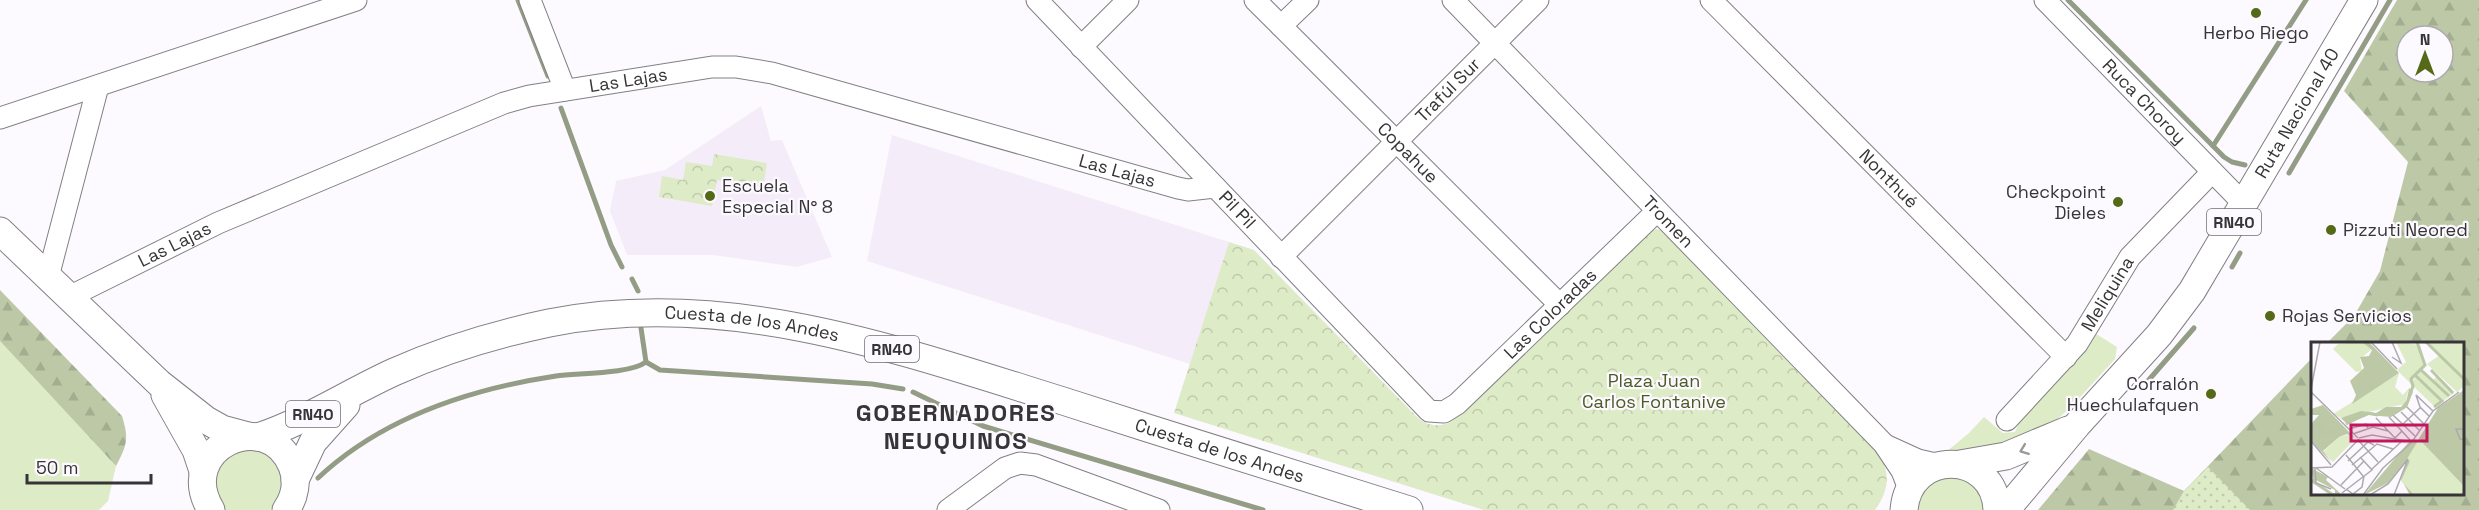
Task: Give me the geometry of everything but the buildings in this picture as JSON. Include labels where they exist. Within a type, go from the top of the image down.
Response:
[{"type":"main road","name":"Ruta Nacional 40","points":[[2006,510],[2077,425],[2119,381],[2176,312],[2202,275],[2364,0]]},
{"type":"main road","points":[[0,231],[159,383],[206,420],[222,429],[253,437]]},
{"type":"main road","name":"Cuesta de los Andes","points":[[253,437],[295,423],[394,372],[459,348],[552,323],[598,316],[644,313],[737,316],[811,328],[897,350],[1409,510]]},
{"type":"main road","points":[[159,383],[192,443],[202,476],[205,501],[211,510]]},
{"type":"main road","name":"Cuesta de los Andes","points":[[291,500],[306,454],[322,429],[367,386]]},
{"type":"main road","name":"Ruta Nacional 40","points":[[1950,465],[1990,460],[2013,454],[2077,425]]},
{"type":"main road","name":"RN40","points":[[187,510],[207,462],[219,446],[228,441],[253,437],[267,440],[284,452],[290,461],[291,500]]},
{"type":"main road","points":[[1950,465],[1970,467],[1986,480],[1995,497],[1997,510]]},
{"type":"main road","name":"RN40","points":[[1903,502],[1922,474],[1950,465]]},
{"type":"street","points":[[0,118],[356,0]]},
{"type":"street","name":"Pil Pil","points":[[1037,0],[1425,408],[1439,413]]},
{"type":"street","points":[[1082,47],[1128,0]]},
{"type":"street","name":"Copahue","points":[[1255,0],[1560,305]]},
{"type":"street","points":[[1281,26],[1308,0]]},
{"type":"street","name":"Tromen","points":[[1453,0],[1884,444],[1899,466],[1903,502]]},
{"type":"street","name":"Trafúl Sur","points":[[1281,257],[1538,0]]},
{"type":"street","name":"Nonthué","points":[[1711,0],[2066,357]]},
{"type":"street","name":"Ruca Choroy","points":[[2045,0],[2245,205]]},
{"type":"street","points":[[535,2],[565,90]]},
{"type":"street","name":"Las Lajas","points":[[69,297],[218,223],[491,107],[517,99],[565,90],[723,66],[748,68],[785,77],[1178,188],[1188,190],[1215,187]]},
{"type":"street","points":[[48,277],[98,86]]},
{"type":"street","name":"Meliquina","points":[[2007,420],[2066,357],[2082,336],[2124,266],[2212,172]]},
{"type":"street","name":"Las Coloradas","points":[[1439,413],[1457,404],[1657,211]]},
{"type":"street","name":"Tromen","points":[[1884,444],[1918,460],[1950,465]]},
{"type":"street","points":[[948,510],[1005,468],[1020,463],[1036,465],[1159,510]]},
{"type":"shaded area","name":"Escuela Especial N° 8","points":[[761,106],[771,141],[782,140],[832,257],[797,267],[713,255],[627,255],[610,211],[616,181],[665,170]]},
{"type":"shaded area","points":[[892,135],[1229,242],[1190,364],[867,261]]},
{"type":"green space","points":[[2397,0],[2479,0],[2479,510],[2038,510],[2089,449],[2184,491],[2311,359],[2311,495],[2464,495],[2464,342],[2328,342],[2354,316],[2380,271],[2408,162],[2344,91]]},
{"type":"green space","points":[[714,154],[767,163],[763,188],[717,180],[712,206],[659,197],[662,176],[683,180],[686,162],[712,166]]},
{"type":"green space","name":"Plaza Juan Carlos Fontanive","points":[[1657,229],[1663,231],[1876,450],[1884,465],[1887,480],[1884,495],[1875,510],[1484,510],[1174,413],[1229,242],[1254,250],[1416,416],[1429,424],[1444,425],[1453,420],[1650,231]]},
{"type":"green space","points":[[0,290],[122,416],[126,442],[116,466],[0,341]]},
{"type":"green space","points":[[2093,332],[2117,347],[2115,359],[2072,406],[2052,424],[2029,437],[1940,457],[1984,417],[2003,433],[2015,432],[2020,420]]},
{"type":"green space","points":[[0,341],[116,466],[108,501],[99,510],[0,510]]},
{"type":"green space","points":[[242,448],[266,452],[281,470],[283,480],[279,497],[270,510],[226,510],[215,493],[213,479],[217,467],[225,457]]},
{"type":"green space","points":[[2208,467],[2250,510],[2173,510],[2184,491]]},
{"type":"green space","points":[[1957,475],[1978,486],[1986,510],[1916,510],[1922,493],[1929,484]]},
{"type":"waterway","points":[[518,0],[548,76]]},
{"type":"waterway","points":[[2068,0],[2224,157],[2232,162],[2245,165]]},
{"type":"waterway","points":[[2213,146],[2306,0]]},
{"type":"waterway","points":[[2289,173],[2390,0]]},
{"type":"waterway","points":[[561,108],[611,245],[622,267]]},
{"type":"waterway","points":[[2232,267],[2240,253]]},
{"type":"waterway","points":[[632,279],[638,291]]},
{"type":"waterway","points":[[641,328],[646,362],[660,370],[872,384],[903,389]]},
{"type":"waterway","points":[[2147,382],[2194,328]]},
{"type":"waterway","points":[[318,478],[343,457],[399,422],[460,398],[524,382],[556,376],[617,371],[646,362]]},
{"type":"waterway","points":[[913,392],[983,426],[1263,510]]},
{"type":"place","name":"Herbo Riego","points":[[2256,13]]},
{"type":"place","name":"Escuela Especial N° 8","points":[[710,196]]},
{"type":"place","name":"Checkpoint Dieles","points":[[2118,202]]},
{"type":"place","name":"Pizzuti Neored","points":[[2331,230]]},
{"type":"place","name":"Rojas Servicios","points":[[2270,316]]},
{"type":"place","name":"Corralón Huechulafquen","points":[[2211,394]]},
{"type":"district","name":"GOBERNADORES NEUQUINOS","points":[[956,427]]}]
